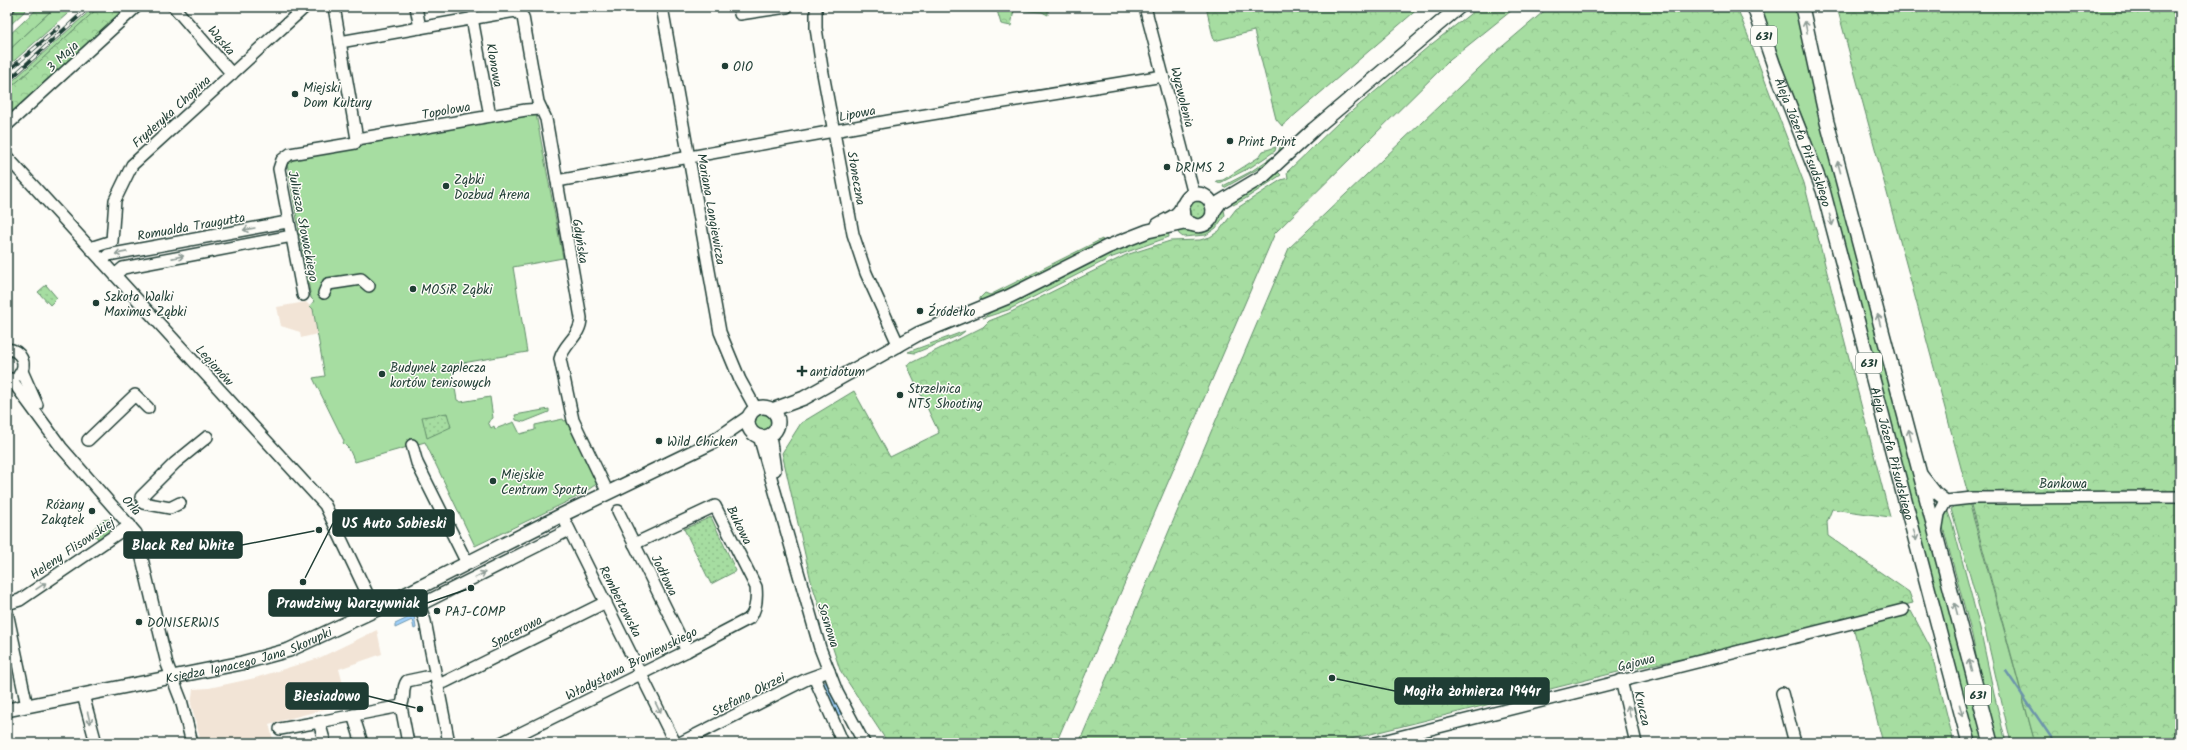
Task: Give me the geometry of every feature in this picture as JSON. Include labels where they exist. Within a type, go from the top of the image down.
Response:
[{"type":"main road","points":[[1148,231],[1184,224],[1198,226],[1205,224],[1210,219],[1220,202],[1256,182],[1314,129],[1459,7]]},
{"type":"main road","name":"Aleja Józefa Piłsudskiego","points":[[1754,7],[1774,66],[1823,190],[1969,743]]},
{"type":"main road","name":"Aleja Józefa Piłsudskiego","points":[[1802,7],[1827,122],[1991,743]]},
{"type":"main road","points":[[765,432],[748,426],[752,413],[765,408],[772,410],[804,398],[850,371],[899,346],[921,340],[976,316],[1008,297],[1107,247],[1148,231],[1176,214],[1185,200],[1200,196],[1216,195],[1276,163]]},
{"type":"main road","points":[[1200,196],[1212,204],[1213,212]]},
{"type":"main road","points":[[1182,206],[1183,218],[1191,224]]},
{"type":"main road","points":[[765,432],[804,398]]},
{"type":"main road","points":[[765,432],[776,416],[772,410]]},
{"type":"main road","name":"Księdza Ignacego Jana Skorupki","points":[[7,710],[242,663],[289,650],[375,610],[562,515],[713,442],[742,424],[752,413]]},
{"type":"main road","name":"Księdza Ignacego Jana Skorupki","points":[[713,442],[765,432]]},
{"type":"street","name":"3 Maja","points":[[7,126],[136,7]]},
{"type":"street","name":"Wąska","points":[[174,7],[232,74]]},
{"type":"street","name":"Fryderyka Chopina","points":[[90,248],[112,241],[115,200],[132,165],[305,7]]},
{"type":"street","points":[[334,7],[357,139]]},
{"type":"street","points":[[416,7],[420,28]]},
{"type":"street","name":"Mariana Langiewicza","points":[[662,7],[720,332],[752,413]]},
{"type":"street","points":[[739,7],[740,14],[787,7]]},
{"type":"street","name":"Słoneczna","points":[[816,7],[816,28],[821,62],[857,251],[899,346]]},
{"type":"street","name":"Wyzwolenia","points":[[1145,7],[1200,196]]},
{"type":"street","points":[[340,42],[472,18],[497,10]]},
{"type":"street","name":"Gdyńska","points":[[497,10],[516,11],[523,17],[541,109],[546,119],[581,318],[578,331],[562,353],[560,359],[572,420],[608,493]]},
{"type":"street","name":"Klonowa","points":[[472,18],[490,116]]},
{"type":"street","name":"Lipowa","points":[[557,181],[834,131],[1164,76]]},
{"type":"street","name":"Topolowa","points":[[357,139],[490,116],[541,109]]},
{"type":"street","name":"Juliusza Słowackiego","points":[[303,295],[279,169],[282,160],[294,153],[355,143],[357,139]]},
{"type":"street","name":"Legionów","points":[[7,157],[325,505],[375,610]]},
{"type":"street","name":"Romualda Traugutta","points":[[102,261],[108,255],[288,222]]},
{"type":"street","points":[[115,275],[123,268],[292,236]]},
{"type":"street","points":[[324,294],[328,284],[361,279],[369,286]]},
{"type":"street","name":"Orla","points":[[7,349],[16,351],[23,361],[22,371],[42,419]]},
{"type":"street","points":[[9,379],[19,375],[22,371]]},
{"type":"street","name":"Orla","points":[[9,379],[42,419],[67,454],[130,525],[138,538],[168,664],[173,676],[192,743]]},
{"type":"street","points":[[88,440],[134,394],[148,408]]},
{"type":"street","name":"Sosnowa","points":[[765,432],[774,494],[781,510],[829,671],[846,709],[864,743]]},
{"type":"street","points":[[180,503],[170,508],[142,500],[175,463],[207,438]]},
{"type":"street","points":[[412,445],[416,459],[468,563]]},
{"type":"street","points":[[1920,473],[1936,493],[1946,501],[1939,514],[1936,533]]},
{"type":"street","name":"Bankowa","points":[[1946,501],[1972,498],[2180,497]]},
{"type":"street","name":"Bukowa","points":[[634,544],[715,506],[756,587],[756,594]]},
{"type":"street","name":"Jodłowa","points":[[618,511],[687,651]]},
{"type":"street","name":"Rembertowska","points":[[562,515],[675,743]]},
{"type":"street","name":"Heleny Flisowskiej","points":[[7,604],[20,600],[130,525]]},
{"type":"street","points":[[420,605],[569,530]]},
{"type":"street","points":[[414,590],[420,605],[449,743]]},
{"type":"street","name":"Władysława Broniewskiego","points":[[502,743],[642,674],[750,618],[754,611],[756,594]]},
{"type":"street","name":"Spacerowa","points":[[437,684],[445,682],[606,602]]},
{"type":"street","name":"Gajowa","points":[[1376,743],[1390,741],[1621,680],[1764,646],[1903,610]]},
{"type":"street","points":[[7,612],[27,706]]},
{"type":"street","name":"Stefana Okrzei","points":[[680,743],[807,679],[814,678],[829,671]]},
{"type":"street","points":[[408,743],[401,706],[404,700],[404,686],[407,681],[426,677]]},
{"type":"street","points":[[814,678],[844,743]]},
{"type":"street","name":"Krucza","points":[[1621,680],[1636,743]]},
{"type":"street","points":[[1782,693],[1795,743]]},
{"type":"street","points":[[83,695],[95,742]]},
{"type":"street","points":[[280,729],[401,706]]},
{"type":"street","points":[[354,715],[362,743]]},
{"type":"street","points":[[318,722],[325,743]]},
{"type":"shaded area","points":[[306,302],[313,309],[317,334],[301,338],[300,332],[281,326],[277,307]]},
{"type":"shaded area","points":[[377,630],[382,654],[339,669],[348,703],[269,724],[274,743],[201,743],[191,704],[193,689],[209,688],[255,678],[319,658]]},
{"type":"green space","points":[[16,7],[29,7],[7,28],[7,16]]},
{"type":"green space","points":[[39,7],[55,7],[7,52],[7,37]]},
{"type":"green space","points":[[55,7],[75,7],[7,67],[7,52]]},
{"type":"green space","points":[[94,7],[99,7],[7,91],[7,86]]},
{"type":"green space","points":[[99,7],[130,7],[7,120],[7,91]]},
{"type":"green space","points":[[996,7],[1048,7],[1048,15],[1042,12],[1014,10],[1011,26],[1001,24]]},
{"type":"green space","points":[[1206,7],[1420,7],[1282,126],[1276,119],[1254,31],[1214,41]]},
{"type":"green space","points":[[1479,7],[1516,7],[1450,60],[1275,233],[1056,743],[888,743],[840,670],[811,581],[782,453],[801,423],[854,391],[890,457],[939,433],[907,365],[983,327],[989,321],[1009,313],[1126,255],[1170,241],[1200,240],[1210,237],[1219,231],[1236,209],[1281,180],[1288,178],[1287,172],[1340,121],[1428,47]]},
{"type":"green space","points":[[1549,7],[1737,7],[1804,183],[1890,517],[1832,509],[1827,522],[1828,536],[1909,592],[1913,603],[1681,659],[1630,669],[1335,743],[1079,743],[1289,248],[1497,51]]},
{"type":"green space","points":[[1761,7],[1797,7],[1986,743],[1977,743],[1971,725],[1834,204],[1817,154],[1778,57]]},
{"type":"green space","points":[[1837,7],[2180,7],[2180,743],[2035,743]]},
{"type":"green space","name":"MOSiR Ząbki","points":[[536,114],[563,258],[513,267],[527,352],[451,365],[457,400],[461,402],[490,397],[493,418],[488,422],[491,428],[494,426],[495,429],[514,422],[520,434],[535,430],[535,425],[563,419],[564,421],[568,420],[598,483],[579,496],[475,546],[425,442],[355,462],[349,449],[343,443],[344,441],[313,378],[325,376],[313,309],[310,306],[314,301],[311,298],[287,163],[297,158],[362,146],[366,144],[366,141],[368,140]]},
{"type":"green space","points":[[1289,144],[1270,162],[1224,188],[1223,186],[1250,172],[1278,153],[1280,147]]},
{"type":"green space","points":[[1276,147],[1275,151],[1251,167],[1220,183],[1216,181],[1223,180],[1259,157],[1263,151]]},
{"type":"green space","points":[[1277,171],[1281,175],[1245,199],[1233,205],[1230,199]]},
{"type":"green space","points":[[1193,201],[1201,201],[1206,206],[1204,217],[1201,219],[1193,219],[1188,214],[1188,206]]},
{"type":"green space","points":[[1223,205],[1225,215],[1216,228],[1206,235],[1183,237],[1179,234],[1177,228]]},
{"type":"green space","points":[[1168,230],[1169,237],[1110,258],[1008,310],[983,318],[998,307],[1102,254]]},
{"type":"green space","points":[[1102,239],[1103,241],[1096,246],[1006,292],[980,302],[980,298],[985,293],[990,295]]},
{"type":"green space","points":[[46,285],[57,298],[50,305],[38,292]]},
{"type":"green space","points":[[965,331],[960,335],[915,353],[908,352]]},
{"type":"green space","points":[[549,409],[549,412],[524,422],[516,420],[515,415]]},
{"type":"green space","points":[[447,413],[451,427],[427,438],[422,417]]},
{"type":"green space","points":[[764,413],[770,416],[773,422],[770,428],[764,431],[758,428],[755,422],[758,416]]},
{"type":"green space","points":[[1969,502],[2035,743],[2011,743],[1984,625],[1951,509],[1954,505]]},
{"type":"green space","points":[[1947,509],[1953,526],[1980,628],[2006,743],[1996,743],[1984,696],[1972,635],[1943,527],[1943,517]]},
{"type":"green space","points":[[711,517],[736,571],[711,584],[684,529]]},
{"type":"green space","points":[[109,519],[114,525],[114,528],[98,539],[91,531],[103,520]]},
{"type":"green space","points":[[1911,611],[1930,647],[1954,743],[1883,743],[1853,626]]},
{"type":"water","points":[[414,615],[416,628],[414,629],[412,620],[395,628],[395,624]]},
{"type":"water","points":[[826,682],[841,714],[838,716],[823,683]]},
{"type":"waterway","points":[[2006,671],[2055,743]]},
{"type":"railway","points":[[7,82],[89,7]]},
{"type":"railway","points":[[7,72],[59,27]]},
{"type":"place","name":"OIO","points":[[725,66]]},
{"type":"place","name":"Miejski Dom Kultury","points":[[295,94]]},
{"type":"place","name":"Print Print","points":[[1230,141]]},
{"type":"place","name":"DRIMS 2","points":[[1167,167]]},
{"type":"place","name":"Ząbki Dozbud Arena","points":[[446,186]]},
{"type":"place","name":"MOSiR Ząbki","points":[[413,289]]},
{"type":"place","name":"Szkoła Walki Maximus Ząbki","points":[[96,303]]},
{"type":"place","name":"Źródełko","points":[[920,311]]},
{"type":"place","name":"antidotum","points":[[802,371]]},
{"type":"place","name":"Budynek zaplecza kortów tenisowych","points":[[382,374]]},
{"type":"place","name":"Strzelnica NTS Shooting","points":[[900,395]]},
{"type":"place","name":"Wild Chicken","points":[[659,441]]},
{"type":"place","name":"Miejskie Centrum Sportu","points":[[493,481]]},
{"type":"place","name":"Różany Zakątek","points":[[92,511]]},
{"type":"place","name":"Black Red White","points":[[319,530]]},
{"type":"place","name":"US Auto Sobieski","points":[[303,582]]},
{"type":"place","name":"Prawdziwy Warzywniak","points":[[471,588]]},
{"type":"place","name":"PAJ-COMP","points":[[437,611]]},
{"type":"place","name":"DONISERWIS","points":[[139,622]]},
{"type":"place","name":"Mogiła żołnierza 1944r","points":[[1332,678]]},
{"type":"place","name":"Biesiadowo","points":[[420,709]]}]
